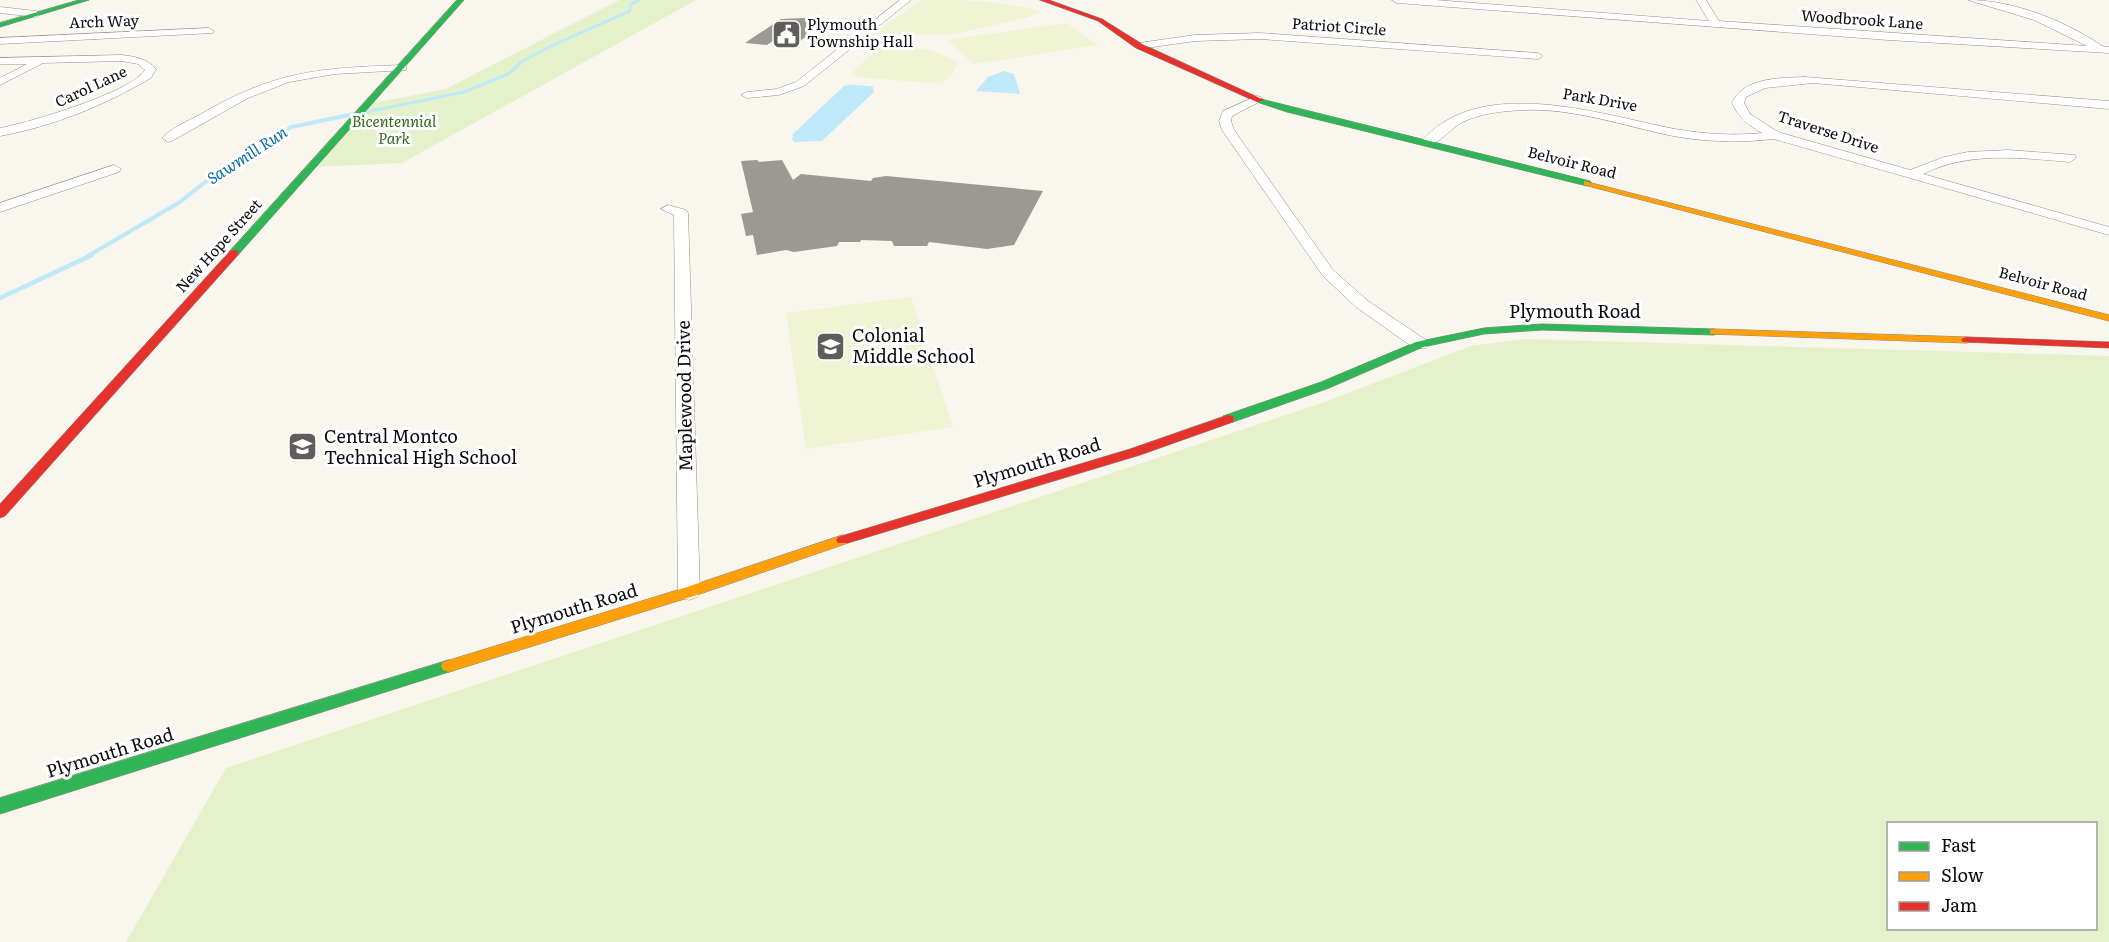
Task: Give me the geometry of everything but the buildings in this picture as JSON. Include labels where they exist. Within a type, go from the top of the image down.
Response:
[{"type":"street","points":[[0,25],[87,0]]},
{"type":"street","name":"New Hope Street","points":[[0,513],[461,0]]},
{"type":"street","points":[[747,95],[779,92],[800,84],[906,0]]},
{"type":"street","name":"Belvoir Road","points":[[1043,0],[1064,5],[1100,20],[1138,46],[1257,99],[1290,110],[1427,142],[2109,318]]},
{"type":"street","name":"Woodbrook Lane","points":[[1397,0],[2104,50]]},
{"type":"street","points":[[1562,0],[1567,13]]},
{"type":"street","points":[[1701,0],[1716,24]]},
{"type":"street","points":[[1973,0],[2052,22],[2104,50]]},
{"type":"street","points":[[0,10],[36,14]]},
{"type":"street","name":"Arch Way","points":[[0,41],[209,31]]},
{"type":"street","name":"Patriot Circle","points":[[1138,46],[1195,38],[1260,36],[1538,56]]},
{"type":"street","name":"Carol Lane","points":[[0,82],[43,60]]},
{"type":"street","name":"Carol Lane","points":[[0,61],[137,60],[149,65],[151,72],[129,86],[68,115],[30,127],[0,132]]},
{"type":"street","points":[[168,138],[259,88],[285,79],[327,72],[402,68]]},
{"type":"street","name":"Traverse Drive","points":[[2109,105],[1813,80],[1774,82],[1744,92],[1740,99],[1742,112],[1774,135],[2109,231]]},
{"type":"street","points":[[1257,99],[1227,114],[1225,121],[1228,130],[1328,273],[1362,304],[1420,344]]},
{"type":"street","name":"Park Drive","points":[[1427,142],[1463,117],[1511,107],[1582,111],[1704,137],[1743,139],[1774,135]]},
{"type":"street","points":[[1910,175],[1931,164],[1967,155],[2006,153],[2070,158]]},
{"type":"street","points":[[1,202],[20,201],[114,169]]},
{"type":"street","name":"Maplewood Drive","points":[[668,210],[681,213],[689,592]]},
{"type":"street","name":"Plymouth Road","points":[[0,806],[689,592],[792,556],[1135,452],[1325,385],[1420,344],[1484,331],[1542,327],[2109,345]]},
{"type":"green space","name":"Bicentennial Park","points":[[619,0],[696,0],[402,163],[311,167],[369,104],[446,89]]},
{"type":"green space","points":[[921,0],[995,3],[1040,11],[1029,17],[956,34],[872,35]]},
{"type":"green space","points":[[1067,23],[1098,45],[974,64],[947,40]]},
{"type":"green space","points":[[896,46],[931,50],[958,62],[953,73],[941,84],[857,77],[852,73],[878,48]]},
{"type":"green space","points":[[911,297],[953,427],[806,449],[786,313]]},
{"type":"green space","points":[[1523,339],[2109,356],[2109,942],[126,942],[226,768],[1322,403],[1471,346]]},
{"type":"water","points":[[1004,71],[1014,74],[1020,94],[976,91],[988,77]]},
{"type":"water","points":[[844,86],[870,86],[873,87],[874,92],[822,141],[795,142],[792,140],[793,134]]},
{"type":"waterway","name":"Sawmill Run","points":[[366,112],[464,92],[508,74],[523,61],[549,47],[630,11],[630,5],[639,0]]},
{"type":"waterway","name":"Sawmill Run","points":[[88,256],[180,202],[229,163],[266,145],[291,127],[354,114]]},
{"type":"waterway","name":"Sawmill Run","points":[[0,298],[92,255]]},
{"type":"traffic: fast","points":[[0,25],[86,0]]},
{"type":"traffic: fast","points":[[234,253],[461,0]]},
{"type":"traffic: fast","points":[[1260,100],[1290,110],[1587,183]]},
{"type":"traffic: fast","points":[[1228,419],[1325,385],[1420,344],[1484,331],[1542,327],[1714,332]]},
{"type":"traffic: fast","points":[[0,806],[449,666]]},
{"type":"traffic: slow","points":[[1587,183],[2109,318]]},
{"type":"traffic: slow","points":[[1714,332],[1967,340]]},
{"type":"traffic: slow","points":[[449,666],[689,592],[843,540]]},
{"type":"traffic: jam","points":[[1043,0],[1100,20],[1139,46],[1260,100]]},
{"type":"traffic: jam","points":[[0,513],[234,253]]},
{"type":"traffic: jam","points":[[1967,340],[2109,345]]},
{"type":"traffic: jam","points":[[843,540],[1135,452],[1228,419]]},
{"type":"place","name":"Plymouth Township Hall","points":[[786,34]]},
{"type":"place","name":"Colonial Middle School","points":[[831,346]]},
{"type":"place","name":"Central Montco Technical High School","points":[[303,447]]}]
